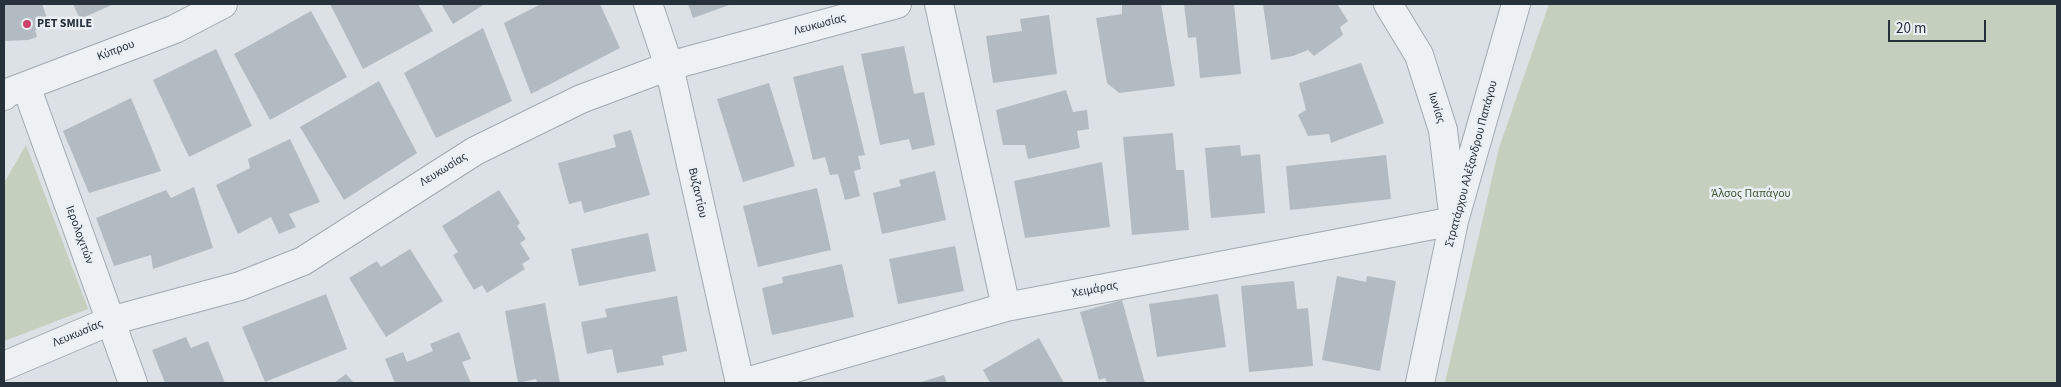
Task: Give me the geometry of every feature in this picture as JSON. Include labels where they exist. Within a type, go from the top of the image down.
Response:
[{"type":"street","name":"Κύπρου","points":[[10,92],[175,29],[222,4]]},
{"type":"street","name":"Βυζαντίου","points":[[648,4],[669,66],[741,383]]},
{"type":"street","name":"Λευκωσίας","points":[[4,366],[110,321],[240,286],[303,261],[474,151],[581,99],[669,66],[897,4]]},
{"type":"street","points":[[940,4],[1006,307]]},
{"type":"street","name":"Ιωνίας","points":[[1388,4],[1420,55],[1443,130],[1454,221]]},
{"type":"street","name":"Στρατάρχου Αλέξανδρου Παπάγου","points":[[1420,383],[1454,221],[1516,4]]},
{"type":"street","name":"Ιερολοχιτών","points":[[10,92],[110,321],[133,383]]},
{"type":"street","name":"Χειμάρας","points":[[741,383],[1006,307],[1454,221]]},
{"type":"green space","name":"Άλσος Παπάγου","points":[[1549,4],[2057,4],[2057,383],[1445,383],[1499,148]]},
{"type":"green space","points":[[26,145],[88,309],[4,341],[4,183]]},
{"type":"building","points":[[4,4],[42,4],[50,26],[35,30],[37,37],[28,40],[4,41]]},
{"type":"building","points":[[73,4],[114,4],[80,19]]},
{"type":"building","points":[[330,4],[418,4],[433,31],[363,69]]},
{"type":"building","points":[[441,4],[485,4],[453,24]]},
{"type":"building","points":[[541,4],[600,4],[620,48],[531,94],[504,23]]},
{"type":"building","points":[[688,4],[732,4],[693,18]]},
{"type":"building","points":[[1122,4],[1161,4],[1175,86],[1119,93],[1107,83],[1096,18],[1122,14]]},
{"type":"building","points":[[1184,4],[1234,4],[1241,74],[1200,78],[1196,37],[1188,38]]},
{"type":"building","points":[[1263,4],[1337,4],[1348,21],[1340,27],[1343,35],[1314,56],[1308,50],[1293,56],[1271,60]]},
{"type":"building","points":[[311,11],[347,77],[270,120],[234,54]]},
{"type":"building","points":[[1049,15],[1057,74],[993,83],[986,36],[1022,31],[1020,19]]},
{"type":"building","points":[[483,28],[512,101],[436,138],[404,73]]},
{"type":"building","points":[[904,46],[914,94],[924,92],[935,145],[912,150],[909,139],[880,145],[861,54]]},
{"type":"building","points":[[216,49],[252,126],[189,157],[153,80]]},
{"type":"building","points":[[1361,63],[1384,123],[1331,143],[1329,134],[1308,136],[1298,115],[1306,110],[1299,83]]},
{"type":"building","points":[[843,65],[865,155],[858,156],[861,169],[854,171],[860,196],[845,200],[838,174],[830,175],[825,157],[813,160],[793,77]]},
{"type":"building","points":[[379,81],[417,153],[344,200],[300,127]]},
{"type":"building","points":[[769,83],[795,166],[743,182],[717,99]]},
{"type":"building","points":[[1066,90],[1073,112],[1087,110],[1089,129],[1077,131],[1080,148],[1028,159],[1025,145],[1003,145],[996,110]]},
{"type":"building","points":[[131,98],[161,171],[89,193],[63,131]]},
{"type":"building","points":[[631,130],[650,195],[584,213],[581,201],[569,204],[558,163],[616,147],[613,135]]},
{"type":"building","points":[[1173,133],[1176,170],[1184,170],[1189,230],[1132,235],[1123,137]]},
{"type":"building","points":[[290,139],[320,202],[289,214],[296,227],[279,234],[271,217],[238,234],[216,185],[250,168],[248,159]]},
{"type":"building","points":[[1240,145],[1241,156],[1260,154],[1265,213],[1211,218],[1205,148]]},
{"type":"building","points":[[1386,155],[1391,199],[1290,210],[1286,166]]},
{"type":"building","points":[[1102,162],[1110,227],[1025,238],[1014,181]]},
{"type":"building","points":[[935,171],[946,220],[882,234],[873,193],[901,186],[899,180]]},
{"type":"building","points":[[194,187],[213,248],[153,269],[151,255],[114,266],[96,218],[166,190],[171,198]]},
{"type":"building","points":[[817,188],[831,250],[758,267],[743,206]]},
{"type":"building","points":[[499,190],[520,223],[517,226],[526,239],[520,243],[530,259],[522,264],[525,269],[487,293],[482,285],[474,290],[453,255],[458,252],[442,226]]},
{"type":"building","points":[[648,233],[656,271],[579,286],[571,249]]},
{"type":"building","points":[[955,246],[964,291],[898,304],[889,259]]},
{"type":"building","points":[[410,249],[443,301],[386,337],[349,278],[377,261],[381,267]]},
{"type":"building","points":[[842,264],[854,317],[772,335],[762,288],[783,283],[782,277]]},
{"type":"building","points":[[1337,276],[1366,282],[1367,276],[1396,281],[1380,371],[1322,360]]},
{"type":"building","points":[[1294,281],[1297,309],[1308,308],[1313,366],[1249,372],[1241,286]]},
{"type":"building","points":[[326,294],[347,349],[265,382],[242,327]]},
{"type":"building","points":[[1218,294],[1226,347],[1157,357],[1149,304]]},
{"type":"building","points":[[677,296],[687,351],[662,356],[664,365],[617,373],[612,349],[587,354],[581,322],[607,317],[605,309]]},
{"type":"building","points":[[1122,300],[1145,383],[1107,383],[1105,378],[1099,380],[1080,312]]},
{"type":"building","points":[[545,303],[560,383],[537,383],[536,379],[518,383],[505,311]]},
{"type":"building","points":[[459,332],[471,359],[462,362],[471,383],[395,383],[385,359],[403,352],[407,362],[433,351],[430,344]]},
{"type":"building","points":[[186,337],[191,348],[208,341],[225,383],[165,383],[152,350]]},
{"type":"building","points":[[1039,338],[1064,383],[990,383],[983,370]]},
{"type":"building","points":[[346,374],[354,383],[334,383]]},
{"type":"building","points":[[944,375],[947,383],[918,383]]},
{"type":"place","name":"PET SMILE","points":[[27,24]]}]
